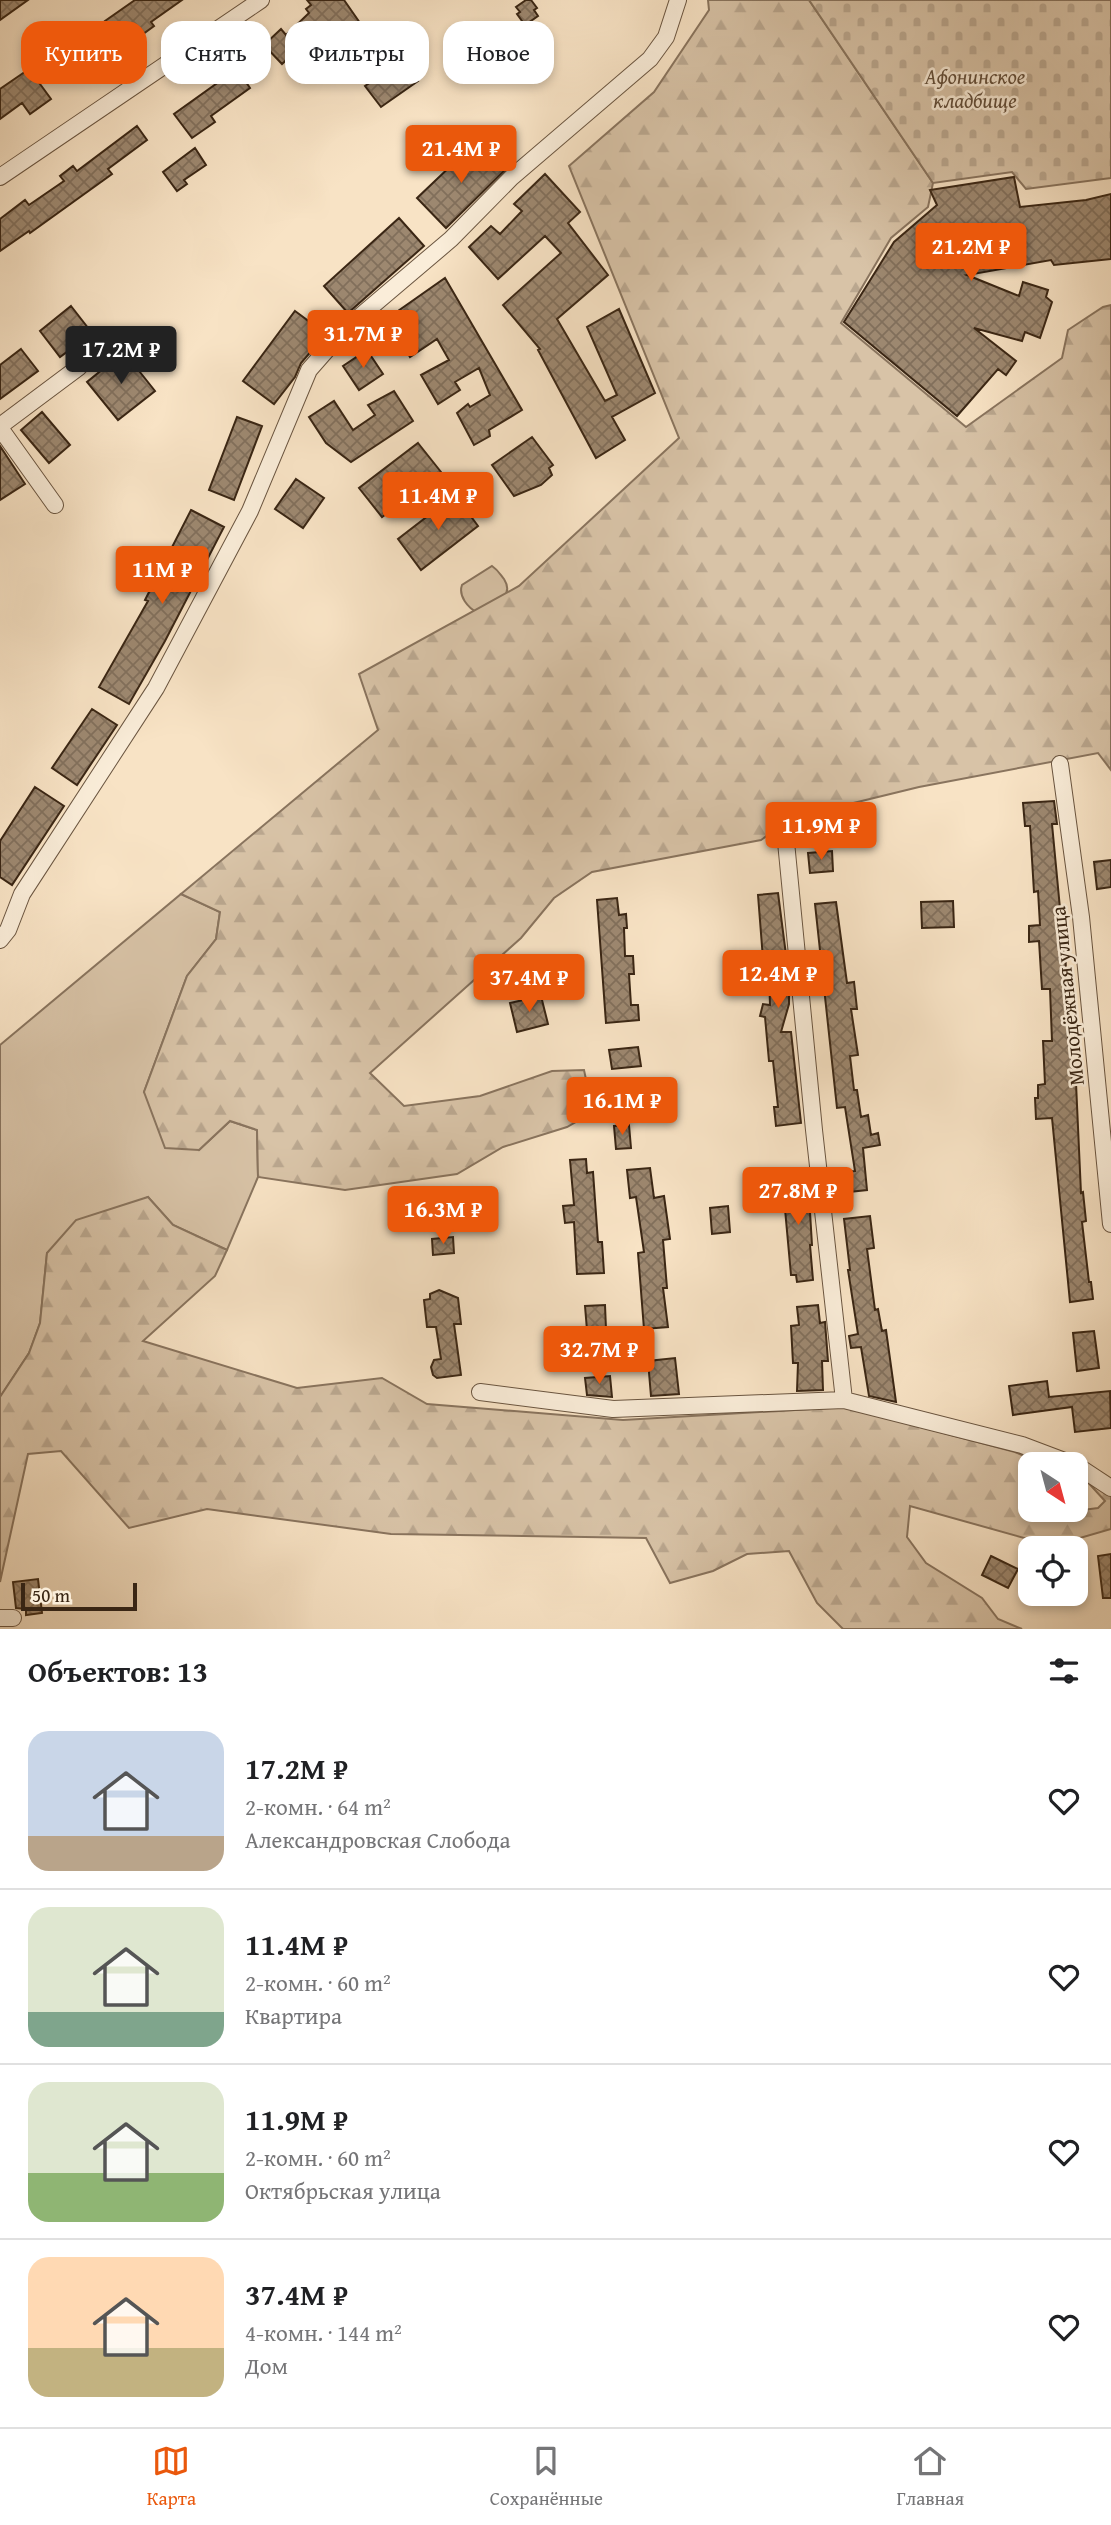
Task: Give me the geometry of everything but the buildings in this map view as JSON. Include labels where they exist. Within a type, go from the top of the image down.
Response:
[{"type":"street","points":[[0,177],[261,0]]},
{"type":"street","points":[[0,940],[8,930],[22,894],[156,688],[250,511],[309,370],[345,329],[451,239],[511,178],[650,60],[666,37],[678,0]]},
{"type":"street","points":[[55,505],[0,427],[79,367]]},
{"type":"street","name":"Молодёжная улица","points":[[1060,764],[1081,917],[1111,1224]]},
{"type":"street","points":[[786,842],[844,1400]]},
{"type":"street","points":[[480,1392],[613,1409],[844,1400],[1041,1452]]},
{"type":"street","points":[[1088,1473],[1111,1488]]},
{"type":"green space","points":[[708,0],[809,0],[933,183],[928,207],[891,238],[841,323],[966,427],[1062,358],[1068,330],[1103,307],[1111,305],[1111,770],[1098,753],[919,787],[792,818],[761,840],[592,872],[554,898],[521,938],[370,1073],[404,1106],[480,1096],[552,1071],[584,1070],[593,1112],[567,1127],[503,1147],[457,1174],[345,1190],[258,1177],[257,1130],[230,1121],[199,1150],[165,1148],[144,1092],[187,976],[216,939],[220,912],[181,894],[378,730],[359,674],[519,586],[679,438],[569,166],[654,92],[709,10]]},
{"type":"green space","name":"Афонинское кладбище","points":[[809,0],[1111,0],[1111,178],[1026,189],[1012,172],[933,183]]},
{"type":"green space","points":[[492,566],[504,579],[507,591],[496,604],[478,613],[465,601],[461,593],[462,585]]},
{"type":"green space","points":[[181,894],[220,912],[216,939],[187,976],[144,1092],[199,1150],[230,1121],[257,1130],[258,1177],[227,1250],[173,1225],[148,1197],[47,1253],[40,1323],[29,1353],[0,1397],[0,1045]]},
{"type":"green space","points":[[148,1197],[173,1225],[227,1250],[215,1276],[143,1341],[297,1388],[382,1378],[427,1404],[623,1420],[846,1407],[1018,1453],[1018,1522],[1088,1522],[1088,1509],[1098,1508],[1105,1501],[1088,1481],[1111,1495],[1111,1529],[1087,1536],[1018,1536],[910,1506],[907,1537],[926,1563],[982,1598],[998,1619],[1022,1629],[843,1629],[817,1603],[789,1551],[747,1554],[713,1571],[670,1583],[646,1538],[391,1534],[207,1509],[129,1528],[61,1451],[28,1454],[0,1582],[0,1397],[29,1353],[40,1323],[47,1253],[76,1220]]}]
